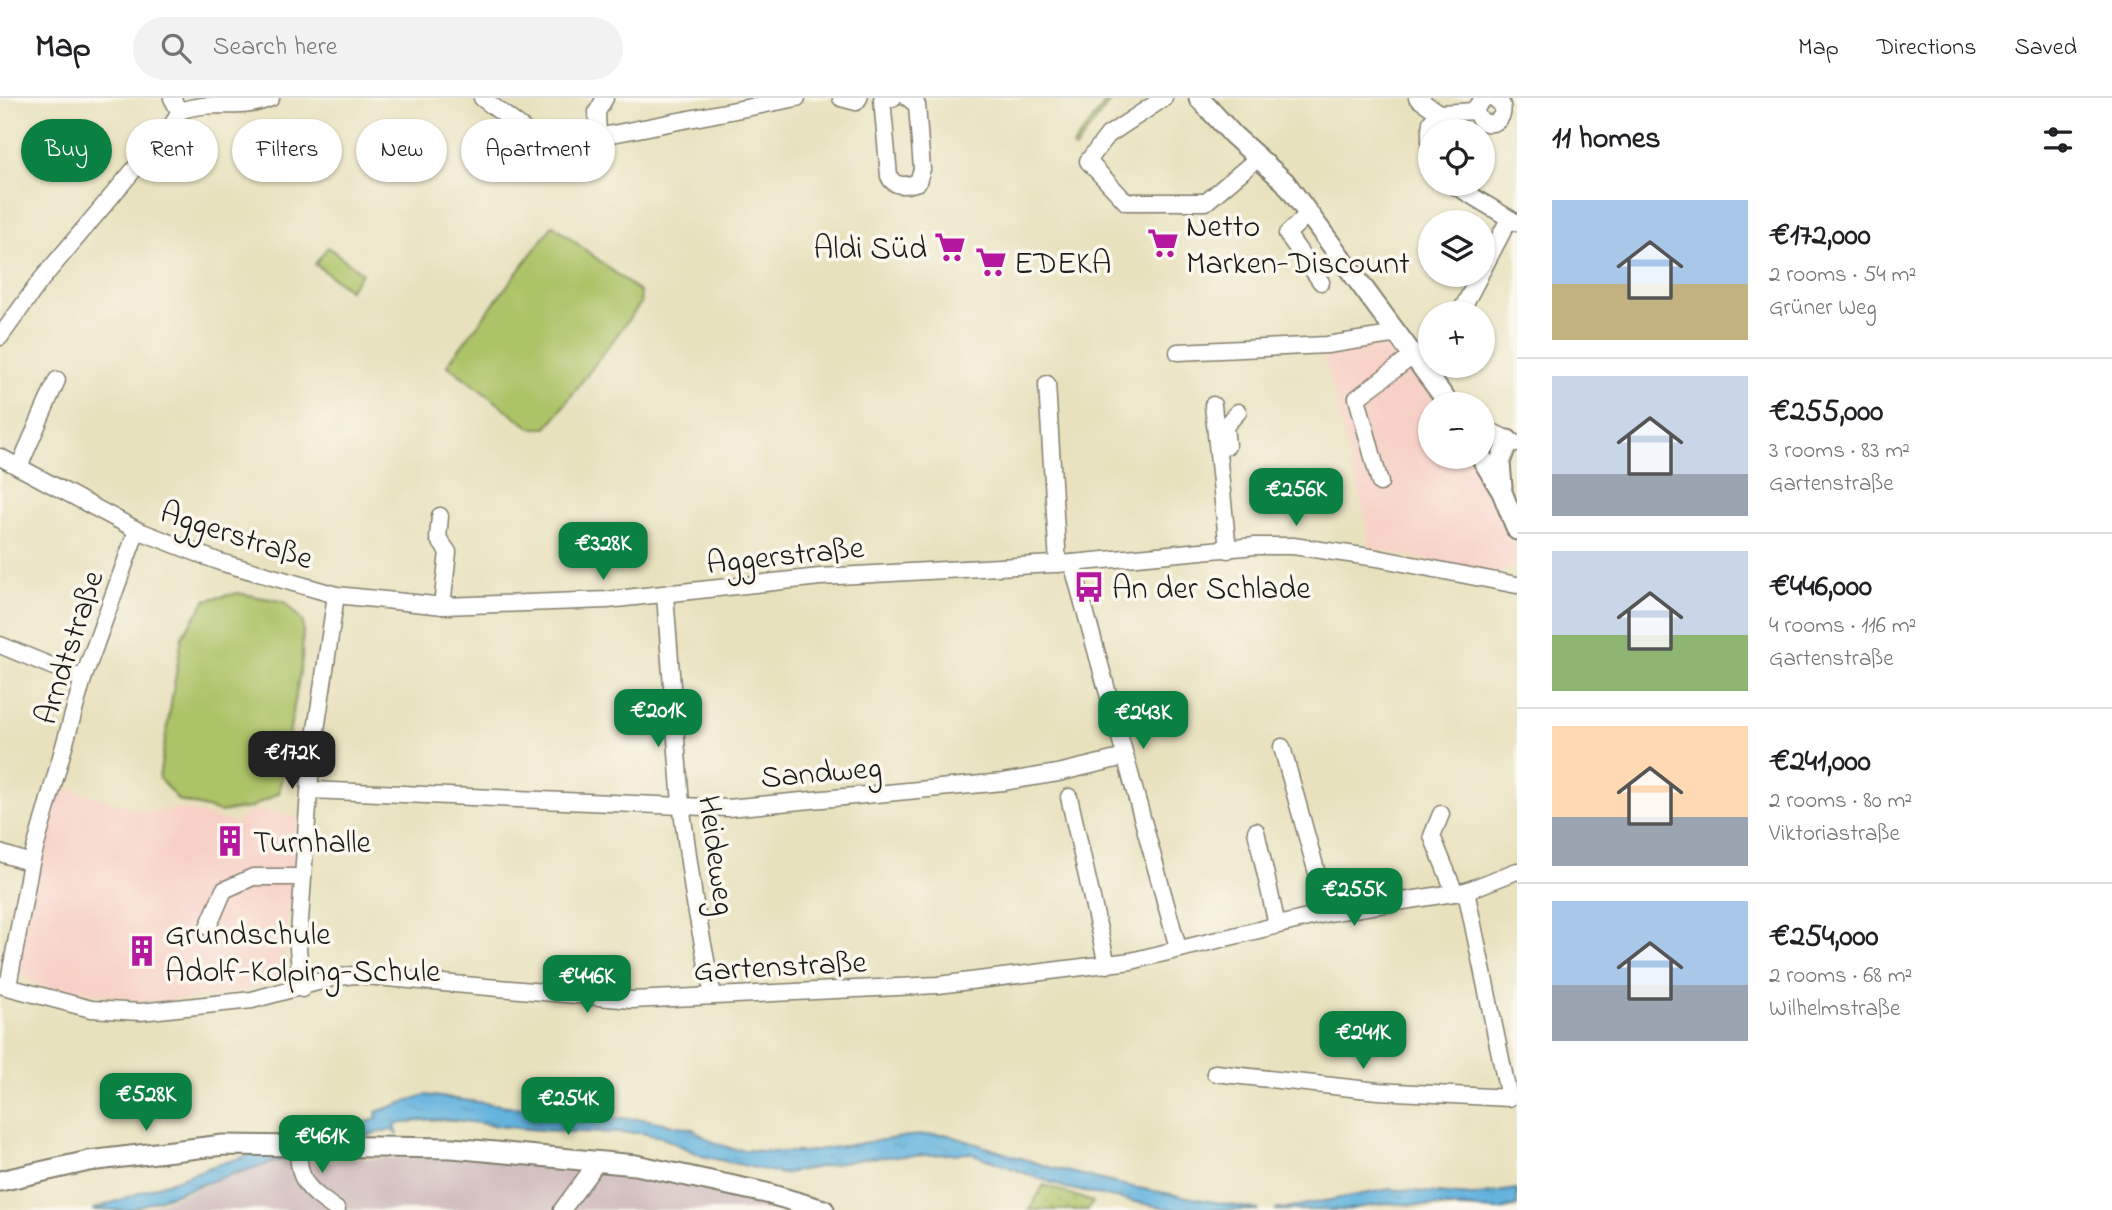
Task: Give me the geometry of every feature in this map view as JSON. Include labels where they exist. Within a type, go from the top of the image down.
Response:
[{"type":"main road","points":[[1199,98],[1233,135],[1285,182],[1398,334],[1418,355]]},
{"type":"main road","points":[[1502,492],[1500,461],[1512,442]]},
{"type":"main road","points":[[1488,469],[1502,492],[1517,530]]},
{"type":"main road","points":[[0,1181],[89,1161],[223,1145],[452,1148],[599,1160],[716,1181],[824,1210]]},
{"type":"street","points":[[0,337],[41,280],[174,122],[175,105],[214,99],[238,104],[258,103],[271,98]]},
{"type":"street","points":[[482,98],[511,119]]},
{"type":"street","points":[[597,119],[597,112],[605,98]]},
{"type":"street","points":[[615,135],[797,98]]},
{"type":"street","points":[[841,98],[856,102],[859,98]]},
{"type":"street","points":[[893,98],[882,99],[886,150],[890,180],[901,186],[918,182],[922,169],[917,105],[908,98]]},
{"type":"street","points":[[1164,98],[1108,135],[1088,162],[1126,202],[1206,202],[1259,157]]},
{"type":"street","points":[[1417,98],[1439,113]]},
{"type":"street","points":[[1434,119],[1439,113],[1480,105],[1479,119],[1486,124],[1499,121],[1503,109],[1494,98]]},
{"type":"street","points":[[1472,196],[1513,221],[1495,250]]},
{"type":"street","points":[[1309,213],[1287,234],[1321,282]]},
{"type":"street","points":[[1178,352],[1327,345],[1398,334]]},
{"type":"street","points":[[1380,483],[1357,398],[1418,361]]},
{"type":"street","points":[[19,467],[57,380]]},
{"type":"street","points":[[1047,384],[1065,563],[1125,757],[1178,948]]},
{"type":"street","points":[[1213,405],[1232,550]]},
{"type":"street","points":[[1232,550],[1225,426],[1238,412]]},
{"type":"street","points":[[1495,434],[1512,442]]},
{"type":"street","name":"Aggerstraße","points":[[0,457],[137,530],[220,562],[336,595],[442,606],[665,595],[820,577],[1293,546],[1377,558],[1517,585]]},
{"type":"street","points":[[440,516],[438,538],[448,552],[442,606]]},
{"type":"street","name":"Arndtstraße","points":[[4,985],[32,863],[83,679],[137,530]]},
{"type":"street","points":[[302,989],[298,949],[311,764],[336,595]]},
{"type":"street","name":"Heideweg","points":[[665,595],[681,804],[694,898],[713,996]]},
{"type":"street","points":[[0,645],[83,679]]},
{"type":"street","points":[[1282,747],[1328,914]]},
{"type":"street","name":"Sandweg","points":[[310,790],[729,808],[1003,782],[1058,773],[1125,757]]},
{"type":"street","points":[[1069,797],[1107,965]]},
{"type":"street","points":[[1215,1073],[1378,1091],[1509,1098],[1460,892],[1432,836],[1441,814]]},
{"type":"street","points":[[1256,831],[1277,925]]},
{"type":"street","points":[[0,853],[32,863]]},
{"type":"street","name":"Gartenstraße","points":[[4,985],[81,1007],[140,1012],[253,1000],[302,989],[332,978],[354,975],[632,1000],[938,985],[1107,965],[1328,914],[1460,892],[1517,871]]},
{"type":"street","points":[[208,928],[223,890],[254,877],[303,877]]},
{"type":"street","points":[[298,1144],[298,1167],[302,1182],[337,1210]]},
{"type":"street","points":[[562,1210],[599,1160]]},
{"type":"shaded area","points":[[1394,341],[1428,392],[1418,392],[1418,469],[1478,469],[1517,549],[1515,567],[1493,575],[1370,548],[1358,482],[1355,482],[1323,350]]},
{"type":"shaded area","points":[[57,785],[145,812],[183,809],[235,823],[255,810],[298,817],[282,980],[221,996],[154,1002],[44,987],[27,979],[18,966],[36,864]]},
{"type":"shaded area","points":[[408,1157],[543,1159],[627,1172],[799,1210],[142,1210],[260,1164]]},
{"type":"green space","points":[[1109,98],[1112,99],[1075,149],[1072,147]]},
{"type":"green space","points":[[553,225],[640,292],[641,303],[547,428],[531,428],[447,365]]},
{"type":"green space","points":[[328,247],[362,273],[349,290],[315,264]]},
{"type":"green space","points":[[238,593],[285,602],[303,622],[302,660],[279,793],[250,808],[220,812],[178,800],[159,778],[182,636],[206,600]]},
{"type":"green space","points":[[1044,1185],[1093,1202],[1088,1210],[1029,1210]]},
{"type":"water","points":[[425,1095],[591,1117],[643,1119],[693,1129],[709,1140],[732,1149],[803,1152],[909,1136],[945,1134],[1049,1167],[1127,1186],[1259,1210],[1175,1210],[1066,1188],[970,1153],[867,1158],[782,1174],[702,1156],[661,1137],[642,1133],[549,1130],[428,1120],[395,1125],[398,1136],[393,1130],[381,1132],[229,1175],[129,1210],[92,1210],[219,1164],[377,1119],[376,1112]]},
{"type":"water","points":[[1390,1189],[1472,1196],[1517,1189],[1517,1206],[1500,1210],[1386,1203],[1345,1210],[1275,1210]]},
{"type":"place","name":"Netto Marken-Discount","points":[[1163,243]]},
{"type":"place","name":"Aldi Süd","points":[[950,247]]},
{"type":"place","name":"EDEKA","points":[[991,262]]},
{"type":"place","name":"An der Schlade","points":[[1089,587]]},
{"type":"place","name":"Turnhalle","points":[[230,841]]},
{"type":"place","name":"Grundschule Adolf-Kolping-Schule","points":[[142,951]]}]
